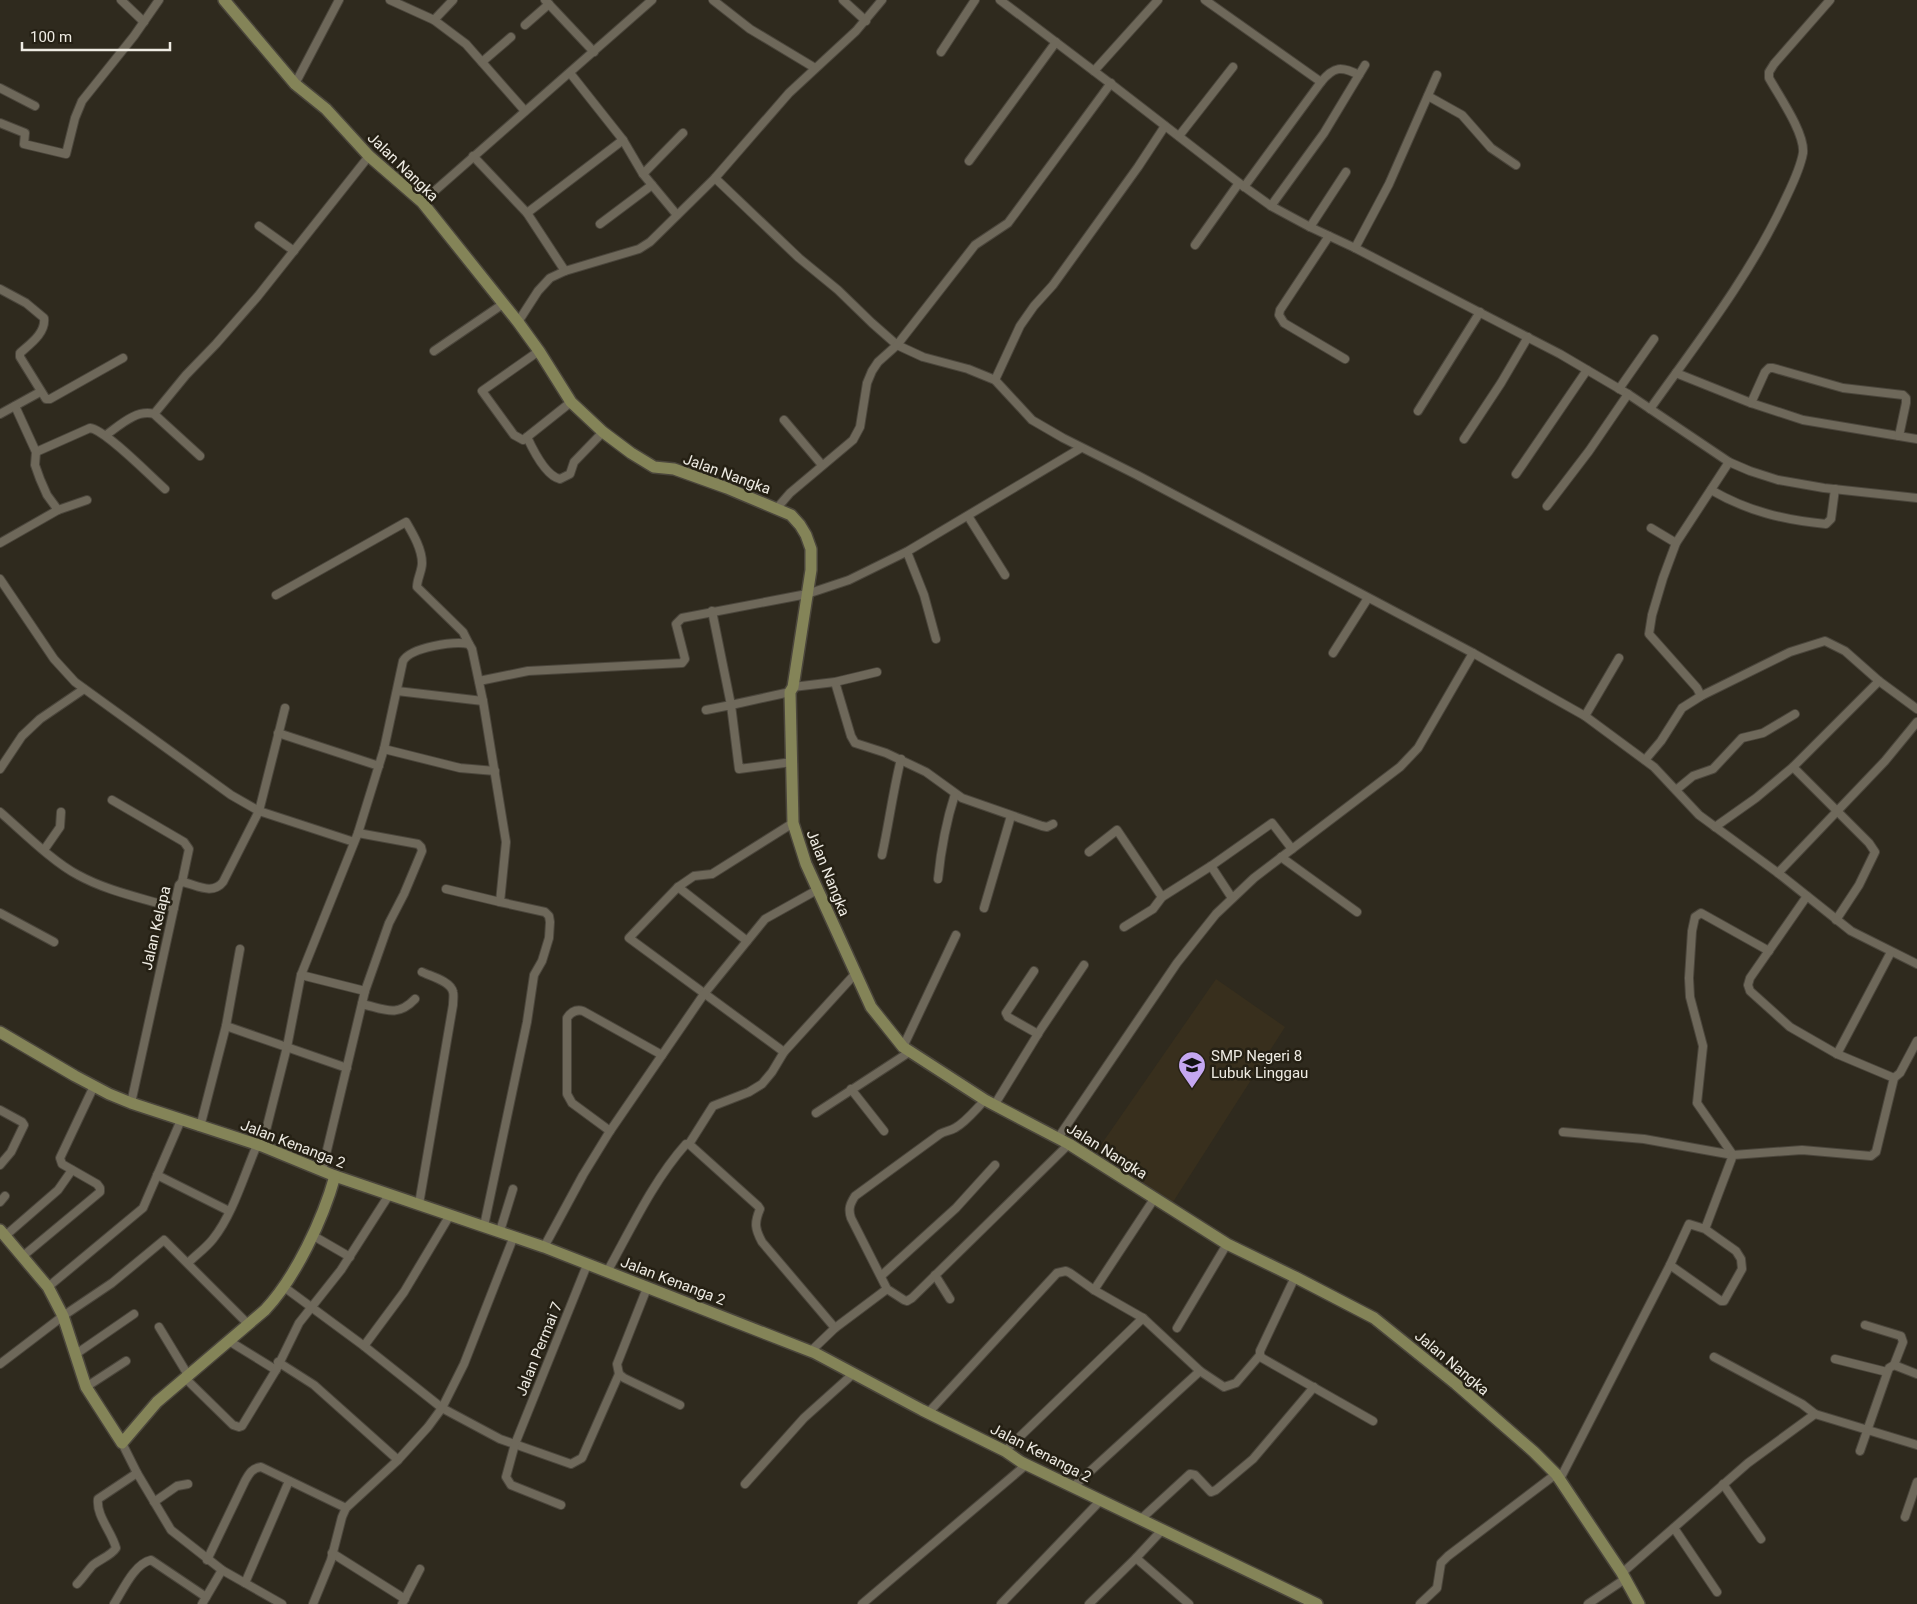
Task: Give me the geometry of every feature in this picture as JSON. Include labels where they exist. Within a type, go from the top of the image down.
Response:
[{"type":"street","points":[[121,0],[144,22]]},
{"type":"street","points":[[0,123],[24,133],[24,144],[66,154],[75,118],[82,101],[159,0]]},
{"type":"street","name":"Jalan Nangka","points":[[224,0],[295,84],[326,109],[369,156],[422,202],[518,322],[571,402],[603,432],[654,467],[674,470],[727,488],[791,515],[806,535],[811,549],[811,570],[792,690],[793,824],[806,864],[855,974],[871,1008],[889,1032],[907,1049],[990,1102],[1069,1144],[1227,1244],[1374,1318],[1456,1384],[1534,1452],[1558,1477],[1624,1576],[1639,1604]]},
{"type":"street","points":[[295,84],[340,0]]},
{"type":"street","points":[[390,0],[434,20],[466,44],[525,111]]},
{"type":"street","points":[[434,20],[453,0]]},
{"type":"street","points":[[422,202],[651,0]]},
{"type":"street","points":[[712,0],[758,34],[815,68]]},
{"type":"street","points":[[843,0],[866,21]]},
{"type":"street","points":[[518,322],[538,291],[550,278],[565,271],[639,249],[650,242],[715,178],[789,93],[866,21],[882,0]]},
{"type":"street","points":[[941,52],[975,0]]},
{"type":"street","points":[[1000,0],[1271,206],[1310,228],[1355,248],[1528,337],[1628,394],[1730,462],[1778,480],[1835,489],[1917,498]]},
{"type":"street","points":[[1094,71],[1158,0]]},
{"type":"street","points":[[1204,0],[1320,82]]},
{"type":"street","points":[[1650,409],[1714,318],[1769,232],[1794,179],[1803,153],[1802,139],[1769,78],[1769,72],[1830,0]]},
{"type":"street","points":[[525,25],[547,2],[594,52]]},
{"type":"street","points":[[482,62],[511,37]]},
{"type":"street","points":[[969,161],[1056,42]]},
{"type":"street","points":[[1271,206],[1324,133],[1365,65]]},
{"type":"street","points":[[1178,136],[1233,67]]},
{"type":"street","points":[[1195,246],[1328,73],[1339,69],[1347,69],[1359,75]]},
{"type":"street","points":[[570,73],[623,140],[643,174],[677,215]]},
{"type":"street","points":[[1355,248],[1389,184],[1437,75]]},
{"type":"street","points":[[777,508],[790,493],[853,440],[860,427],[867,383],[878,362],[897,345],[975,246],[1008,222],[1111,83]]},
{"type":"street","points":[[0,88],[35,106]]},
{"type":"street","points":[[1428,96],[1462,115],[1490,148],[1516,165]]},
{"type":"street","points":[[995,380],[1020,326],[1034,306],[1053,285],[1138,168],[1165,126]]},
{"type":"street","points":[[643,174],[684,133]]},
{"type":"street","points":[[527,212],[623,140]]},
{"type":"street","points":[[154,414],[186,374],[240,316],[369,156]]},
{"type":"street","points":[[474,156],[527,212],[565,271]]},
{"type":"street","points":[[1310,228],[1346,172]]},
{"type":"street","points":[[715,178],[799,258],[838,290],[897,345],[923,357],[968,369],[995,380],[1032,420],[1081,448],[1137,475],[1473,653],[1585,716],[1645,760],[1666,778],[1699,815],[1778,873],[1857,936],[1917,964]]},
{"type":"street","points":[[600,224],[652,185]]},
{"type":"street","points":[[259,226],[294,251]]},
{"type":"street","points":[[1329,236],[1280,310],[1279,315],[1284,323],[1345,358]]},
{"type":"street","points":[[0,289],[26,303],[44,318],[39,334],[20,352],[20,357],[44,398],[50,399],[123,358]]},
{"type":"street","points":[[434,351],[504,304]]},
{"type":"street","points":[[1418,410],[1480,312]]},
{"type":"street","points":[[1464,439],[1501,383],[1528,337]]},
{"type":"street","points":[[1619,389],[1654,339]]},
{"type":"street","points":[[539,351],[482,391],[514,435],[523,440],[571,402]]},
{"type":"street","points":[[1751,403],[1768,368],[1774,368],[1843,388],[1904,395],[1906,403],[1899,436]]},
{"type":"street","points":[[1516,474],[1587,370]]},
{"type":"street","points":[[1676,373],[1751,403],[1803,420],[1917,439]]},
{"type":"street","points":[[0,414],[40,392]]},
{"type":"street","points":[[1547,506],[1589,451],[1628,394]]},
{"type":"street","points":[[15,406],[36,452],[36,465],[40,479],[47,495],[58,510]]},
{"type":"street","points":[[106,435],[136,416],[148,413],[154,414],[200,456]]},
{"type":"street","points":[[784,420],[822,465]]},
{"type":"street","points":[[36,452],[90,428],[97,430],[106,435],[165,489]]},
{"type":"street","points":[[527,437],[540,460],[554,477],[560,479],[570,474],[574,462],[603,432]]},
{"type":"street","points":[[479,681],[528,671],[682,663],[685,659],[677,621],[682,618],[807,594],[849,580],[907,552],[1081,448]]},
{"type":"street","points":[[1701,696],[1697,688],[1649,634],[1663,578],[1676,543],[1730,462]]},
{"type":"street","points":[[1711,490],[1736,504],[1762,513],[1826,524],[1831,519],[1835,489]]},
{"type":"street","points":[[1,541],[58,510],[87,500]]},
{"type":"street","points":[[968,516],[1005,575]]},
{"type":"street","points":[[276,595],[406,522],[421,557],[422,565],[417,587],[463,632],[472,649],[483,701],[506,842],[500,902]]},
{"type":"street","points":[[1651,528],[1676,543]]},
{"type":"street","points":[[907,552],[924,595],[936,639]]},
{"type":"street","points":[[0,579],[54,659],[84,689],[231,795],[260,811],[354,842]]},
{"type":"street","points":[[1333,653],[1368,598]]},
{"type":"street","points":[[712,611],[731,705],[739,769],[792,762]]},
{"type":"street","points":[[1645,760],[1661,741],[1682,708],[1701,696],[1790,652],[1824,641],[1845,651],[1879,681],[1917,709]]},
{"type":"street","points":[[188,1263],[213,1239],[229,1211],[259,1146],[287,1047],[302,975],[358,833],[384,750],[402,661],[409,654],[442,645],[469,644]]},
{"type":"street","points":[[1058,1138],[1177,963],[1216,914],[1254,878],[1400,767],[1418,748],[1473,653]]},
{"type":"street","points":[[1585,716],[1619,658]]},
{"type":"street","points":[[706,710],[877,672]]},
{"type":"street","points":[[1715,827],[1756,798],[1793,767],[1879,681]]},
{"type":"street","points":[[835,682],[851,736],[855,743],[901,760],[926,772],[955,794],[1042,826],[1047,827],[1053,824]]},
{"type":"street","points":[[0,769],[22,736],[58,705],[84,689]]},
{"type":"street","points":[[397,691],[483,701]]},
{"type":"street","points":[[260,811],[284,708]]},
{"type":"street","points":[[1676,790],[1693,776],[1713,769],[1742,738],[1763,733],[1795,714]]},
{"type":"street","points":[[1778,873],[1885,762],[1917,722]]},
{"type":"street","points":[[278,733],[379,766]]},
{"type":"street","points":[[384,750],[460,768],[495,770]]},
{"type":"street","points":[[882,855],[891,802],[901,760]]},
{"type":"street","points":[[1793,767],[1869,843],[1875,852],[1860,885],[1836,920]]},
{"type":"street","points":[[938,879],[946,819],[955,794]]},
{"type":"street","points":[[112,800],[184,842],[189,849],[182,882]]},
{"type":"street","name":"Jalan Kelapa","points":[[132,1103],[176,894],[182,882],[206,888],[220,887],[260,811]]},
{"type":"street","points":[[0,812],[44,850],[83,878],[174,908]]},
{"type":"street","points":[[44,850],[60,826],[61,812]]},
{"type":"street","points":[[984,908],[1011,816]]},
{"type":"street","points":[[1124,927],[1153,909],[1162,897],[1211,866],[1272,823],[1292,849]]},
{"type":"street","points":[[784,1052],[629,938],[678,887],[694,876],[712,874],[793,824]]},
{"type":"street","points":[[1089,852],[1117,830],[1162,897]]},
{"type":"street","points":[[322,1171],[365,991],[389,923],[404,894],[422,851],[421,846],[418,844],[358,833]]},
{"type":"street","points":[[1281,857],[1357,912]]},
{"type":"street","points":[[1211,866],[1232,898]]},
{"type":"street","points":[[678,887],[747,941]]},
{"type":"street","points":[[446,889],[545,912],[549,916],[550,922],[549,938],[542,960],[534,975],[527,1022],[484,1226]]},
{"type":"street","points":[[544,1247],[583,1175],[610,1131],[704,994],[765,919],[817,890]]},
{"type":"street","points":[[1807,896],[1750,978],[1748,986],[1750,991],[1790,1027],[1837,1054],[1894,1078]]},
{"type":"street","points":[[0,913],[54,942]]},
{"type":"street","points":[[1733,1155],[1697,1103],[1703,1046],[1690,997],[1688,978],[1695,917],[1701,913],[1769,951]]},
{"type":"street","points":[[816,1113],[907,1049],[956,935]]},
{"type":"street","points":[[200,1127],[226,1026],[240,949]]},
{"type":"street","points":[[1837,1054],[1892,952]]},
{"type":"street","points":[[1069,1144],[912,1298],[907,1300],[887,1289],[851,1218],[850,1204],[855,1196],[940,1134],[953,1129],[990,1102],[1084,966]]},
{"type":"street","points":[[1034,971],[1006,1013],[1008,1017],[1038,1034]]},
{"type":"street","points":[[418,1204],[454,991],[445,982],[422,972]]},
{"type":"street","points":[[607,1272],[654,1188],[676,1156],[686,1144],[689,1144],[713,1106],[749,1092],[762,1084],[784,1052],[855,974]]},
{"type":"street","points":[[302,975],[365,991]]},
{"type":"street","points":[[362,1004],[400,1011],[415,999]]},
{"type":"street","points":[[610,1131],[572,1103],[566,1094],[567,1018],[575,1011],[583,1011],[662,1055]]},
{"type":"street","points":[[226,1026],[347,1068]]},
{"type":"street","name":"Jalan Kenanga 2","points":[[0,1032],[94,1086],[132,1103],[259,1146],[389,1195],[514,1236],[811,1351],[928,1413],[1006,1451],[1026,1464],[1317,1604]]},
{"type":"street","points":[[1563,1132],[1644,1139],[1733,1155],[1802,1150],[1871,1156],[1876,1152],[1894,1078],[1900,1073],[1917,1041]]},
{"type":"street","points":[[22,1256],[100,1192],[100,1188],[96,1184],[62,1164],[60,1158],[94,1086]]},
{"type":"street","points":[[851,1089],[884,1131]]},
{"type":"street","points":[[0,1110],[24,1125],[11,1152],[0,1165]]},
{"type":"street","points":[[48,1287],[140,1212],[147,1201],[181,1120]]},
{"type":"street","points":[[689,1144],[758,1206],[760,1209],[754,1222],[755,1230],[762,1242],[835,1328]]},
{"type":"street","points":[[1704,1229],[1733,1155]]},
{"type":"street","points":[[881,1276],[956,1208],[995,1165]]},
{"type":"street","points":[[72,1170],[58,1190],[3,1233],[48,1287],[63,1316],[86,1387],[122,1443],[137,1473],[171,1530],[207,1560],[282,1604]]},
{"type":"street","points":[[157,1175],[229,1211]]},
{"type":"street","points":[[122,1443],[157,1402],[265,1310],[284,1287],[312,1236],[328,1201],[335,1176]]},
{"type":"street","points":[[500,1231],[513,1189]]},
{"type":"street","points":[[159,1327],[186,1376],[233,1425],[239,1427],[246,1421],[277,1366],[292,1334],[341,1270],[389,1195]]},
{"type":"street","points":[[1094,1290],[1154,1199]]},
{"type":"street","points":[[364,1346],[404,1292],[450,1215]]},
{"type":"street","points":[[1420,1604],[1436,1588],[1442,1563],[1448,1556],[1558,1477],[1670,1265],[1689,1224],[1704,1229],[1736,1251],[1741,1259],[1742,1269],[1727,1299],[1721,1301],[1670,1265]]},
{"type":"street","points":[[312,1236],[350,1257]]},
{"type":"street","points":[[313,1604],[346,1508],[398,1460],[428,1427],[442,1408],[464,1364],[514,1236]]},
{"type":"street","points":[[0,1364],[63,1316],[112,1282],[164,1240],[248,1324]]},
{"type":"street","points":[[1176,1328],[1227,1244]]},
{"type":"street","name":"Jalan Permai 7","points":[[561,1505],[511,1485],[506,1477],[515,1444],[588,1265]]},
{"type":"street","points":[[928,1413],[1052,1276],[1066,1271],[1094,1290],[1143,1318],[1200,1371],[1224,1387],[1236,1383],[1260,1355],[1260,1351],[1295,1277]]},
{"type":"street","points":[[935,1275],[950,1299]]},
{"type":"street","points":[[284,1287],[312,1306],[442,1408],[482,1430],[571,1464],[582,1458],[619,1374],[617,1364],[647,1288]]},
{"type":"street","points":[[811,1351],[835,1328],[887,1289]]},
{"type":"street","points":[[76,1354],[134,1314]]},
{"type":"street","points":[[1006,1451],[1143,1318]]},
{"type":"street","points":[[1860,1451],[1869,1430],[1887,1372],[1894,1365],[1902,1342],[1902,1336],[1865,1325]]},
{"type":"street","points":[[229,1340],[314,1385],[398,1460]]},
{"type":"street","points":[[1260,1355],[1262,1358],[1373,1421]]},
{"type":"street","points":[[1714,1357],[1802,1404],[1815,1414],[1917,1445]]},
{"type":"street","points":[[1835,1359],[1887,1372]]},
{"type":"street","points":[[86,1387],[126,1361]]},
{"type":"street","points":[[1894,1365],[1917,1374]]},
{"type":"street","points":[[1074,1486],[1200,1371]]},
{"type":"street","points":[[619,1374],[680,1405]]},
{"type":"street","points":[[745,1484],[804,1418],[853,1374]]},
{"type":"street","points":[[1141,1518],[1190,1474],[1195,1475],[1210,1492],[1216,1490],[1253,1459],[1314,1387]]},
{"type":"street","points":[[1588,1604],[1624,1576],[1723,1484],[1778,1440],[1815,1414]]},
{"type":"street","points":[[862,1604],[1026,1464]]},
{"type":"street","points":[[207,1560],[252,1469],[261,1467],[346,1508]]},
{"type":"street","points":[[77,1584],[88,1574],[92,1566],[114,1552],[116,1548],[101,1514],[97,1503],[98,1499],[137,1473]]},
{"type":"street","points":[[245,1583],[289,1481]]},
{"type":"street","points":[[1905,1517],[1917,1482]]},
{"type":"street","points":[[154,1502],[177,1486],[188,1484]]},
{"type":"street","points":[[1723,1484],[1761,1539]]},
{"type":"street","points":[[1001,1604],[1101,1500]]},
{"type":"street","points":[[1674,1528],[1717,1592]]},
{"type":"street","points":[[1089,1604],[1163,1529]]},
{"type":"street","points":[[332,1553],[403,1602],[420,1569]]},
{"type":"street","points":[[1136,1558],[1189,1604]]},
{"type":"street","points":[[114,1604],[138,1568],[151,1560],[204,1601],[222,1570]]},
{"type":"shaded area","name":"SMP Negeri 8 Lubuk Linggau","points":[[1216,979],[1285,1027],[1173,1202],[1096,1152]]},
{"type":"place","name":"SMP Negeri 8 Lubuk Linggau","points":[[1192,1089]]}]
